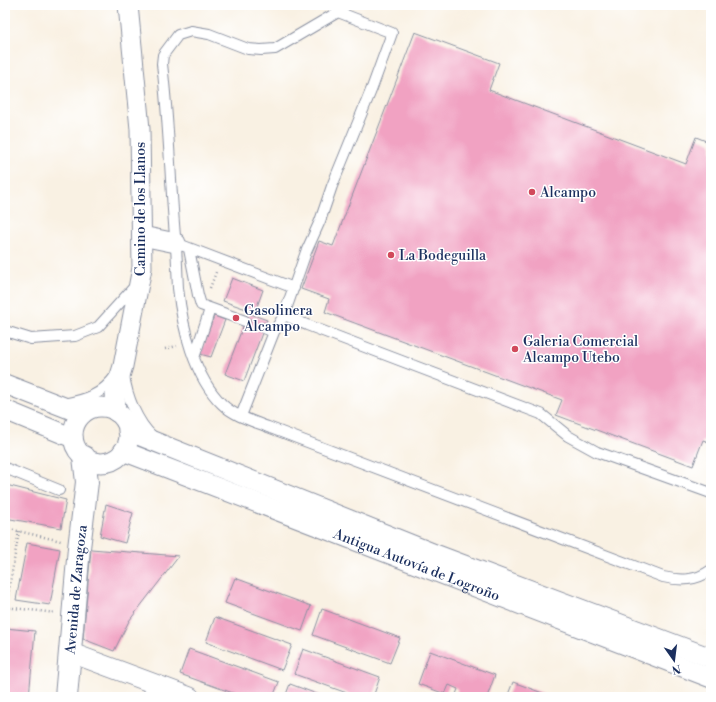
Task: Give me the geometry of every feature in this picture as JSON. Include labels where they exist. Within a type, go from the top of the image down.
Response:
[{"type":"street","name":"Camino de los Llanos","points":[[110,409],[123,366],[142,268],[140,129],[128,5]]},
{"type":"street","points":[[142,236],[183,246]]},
{"type":"street","points":[[5,384],[82,414]]},
{"type":"street","points":[[90,409],[110,409],[123,418],[128,427],[129,436],[127,446],[114,460],[105,462],[91,460],[80,454],[75,446],[73,429],[82,414],[90,409]]},
{"type":"street","points":[[5,410],[73,438]]},
{"type":"street","name":"Antigua Autovía de Logroño","points":[[128,431],[442,556],[711,658]]},
{"type":"street","name":"Antigua Autovía de Logroño","points":[[123,451],[711,678]]},
{"type":"street","name":"Avenida de Zaragoza","points":[[66,697],[79,548],[91,460]]},
{"type":"street","points":[[69,652],[190,697]]},
{"type":"lane","points":[[241,416],[274,332],[284,315],[306,252],[320,221],[332,186],[372,88],[392,33],[338,12],[275,49],[248,49],[209,34],[191,31],[178,35],[163,55],[162,64],[168,124],[183,246],[198,295],[206,307],[244,321]]},
{"type":"lane","points":[[183,246],[294,288]]},
{"type":"lane","points":[[183,246],[178,288],[184,326],[199,370],[213,394],[223,406],[241,416],[663,577],[682,580],[691,579],[700,577],[711,570]]},
{"type":"lane","points":[[5,332],[31,339],[75,336],[98,327],[139,282]]},
{"type":"lane","points":[[194,358],[206,307]]},
{"type":"lane","points":[[284,315],[320,331],[541,414],[568,436],[597,452],[711,493]]},
{"type":"lane","points":[[264,328],[274,332]]},
{"type":"lane","points":[[58,404],[87,399],[111,382],[123,366]]},
{"type":"lane","points":[[123,366],[125,385],[129,398],[147,431],[160,444]]},
{"type":"lane","points":[[5,468],[59,490]]},
{"type":"path","points":[[206,307],[208,295],[221,260]]},
{"type":"path","points":[[5,528],[64,542]]},
{"type":"path","points":[[19,531],[6,607],[57,613]]},
{"type":"building","name":"Alcampo","points":[[415,32],[499,63],[489,90],[686,164],[696,137],[711,143],[711,443],[703,440],[693,466],[556,415],[562,400],[325,312],[329,299],[301,289],[319,241],[333,246]]},
{"type":"building","points":[[232,278],[263,290],[255,312],[223,301]]},
{"type":"building","points":[[248,313],[267,320],[244,381],[225,374]]},
{"type":"building","points":[[214,316],[225,320],[211,357],[200,354]]},
{"type":"building","points":[[6,485],[66,500],[61,528],[5,518]]},
{"type":"building","points":[[106,504],[133,513],[125,543],[100,536]]},
{"type":"building","points":[[27,543],[60,549],[50,605],[16,600]]},
{"type":"building","points":[[91,549],[179,556],[129,621],[114,651],[83,639]]},
{"type":"building","points":[[235,578],[311,606],[302,631],[225,603]]},
{"type":"building","points":[[322,609],[400,638],[390,663],[313,635]]},
{"type":"building","points":[[215,617],[292,645],[282,670],[206,642]]},
{"type":"building","points":[[5,628],[35,631],[29,697],[5,697]]},
{"type":"building","points":[[189,649],[279,682],[273,697],[244,697],[180,674]]},
{"type":"building","points":[[303,649],[380,677],[373,697],[358,697],[294,674]]},
{"type":"building","points":[[430,651],[495,675],[487,697],[455,697],[458,689],[449,685],[445,694],[418,684]]},
{"type":"building","points":[[513,682],[545,694],[544,697],[507,697]]},
{"type":"building","points":[[290,684],[325,697],[285,697]]},
{"type":"place","name":"Alcampo","points":[[532,192]]},
{"type":"place","name":"La Bodeguilla","points":[[391,255]]},
{"type":"place","name":"Gasolinera Alcampo","points":[[236,318]]},
{"type":"place","name":"Galeria Comercial Alcampo Utebo","points":[[515,349]]}]
